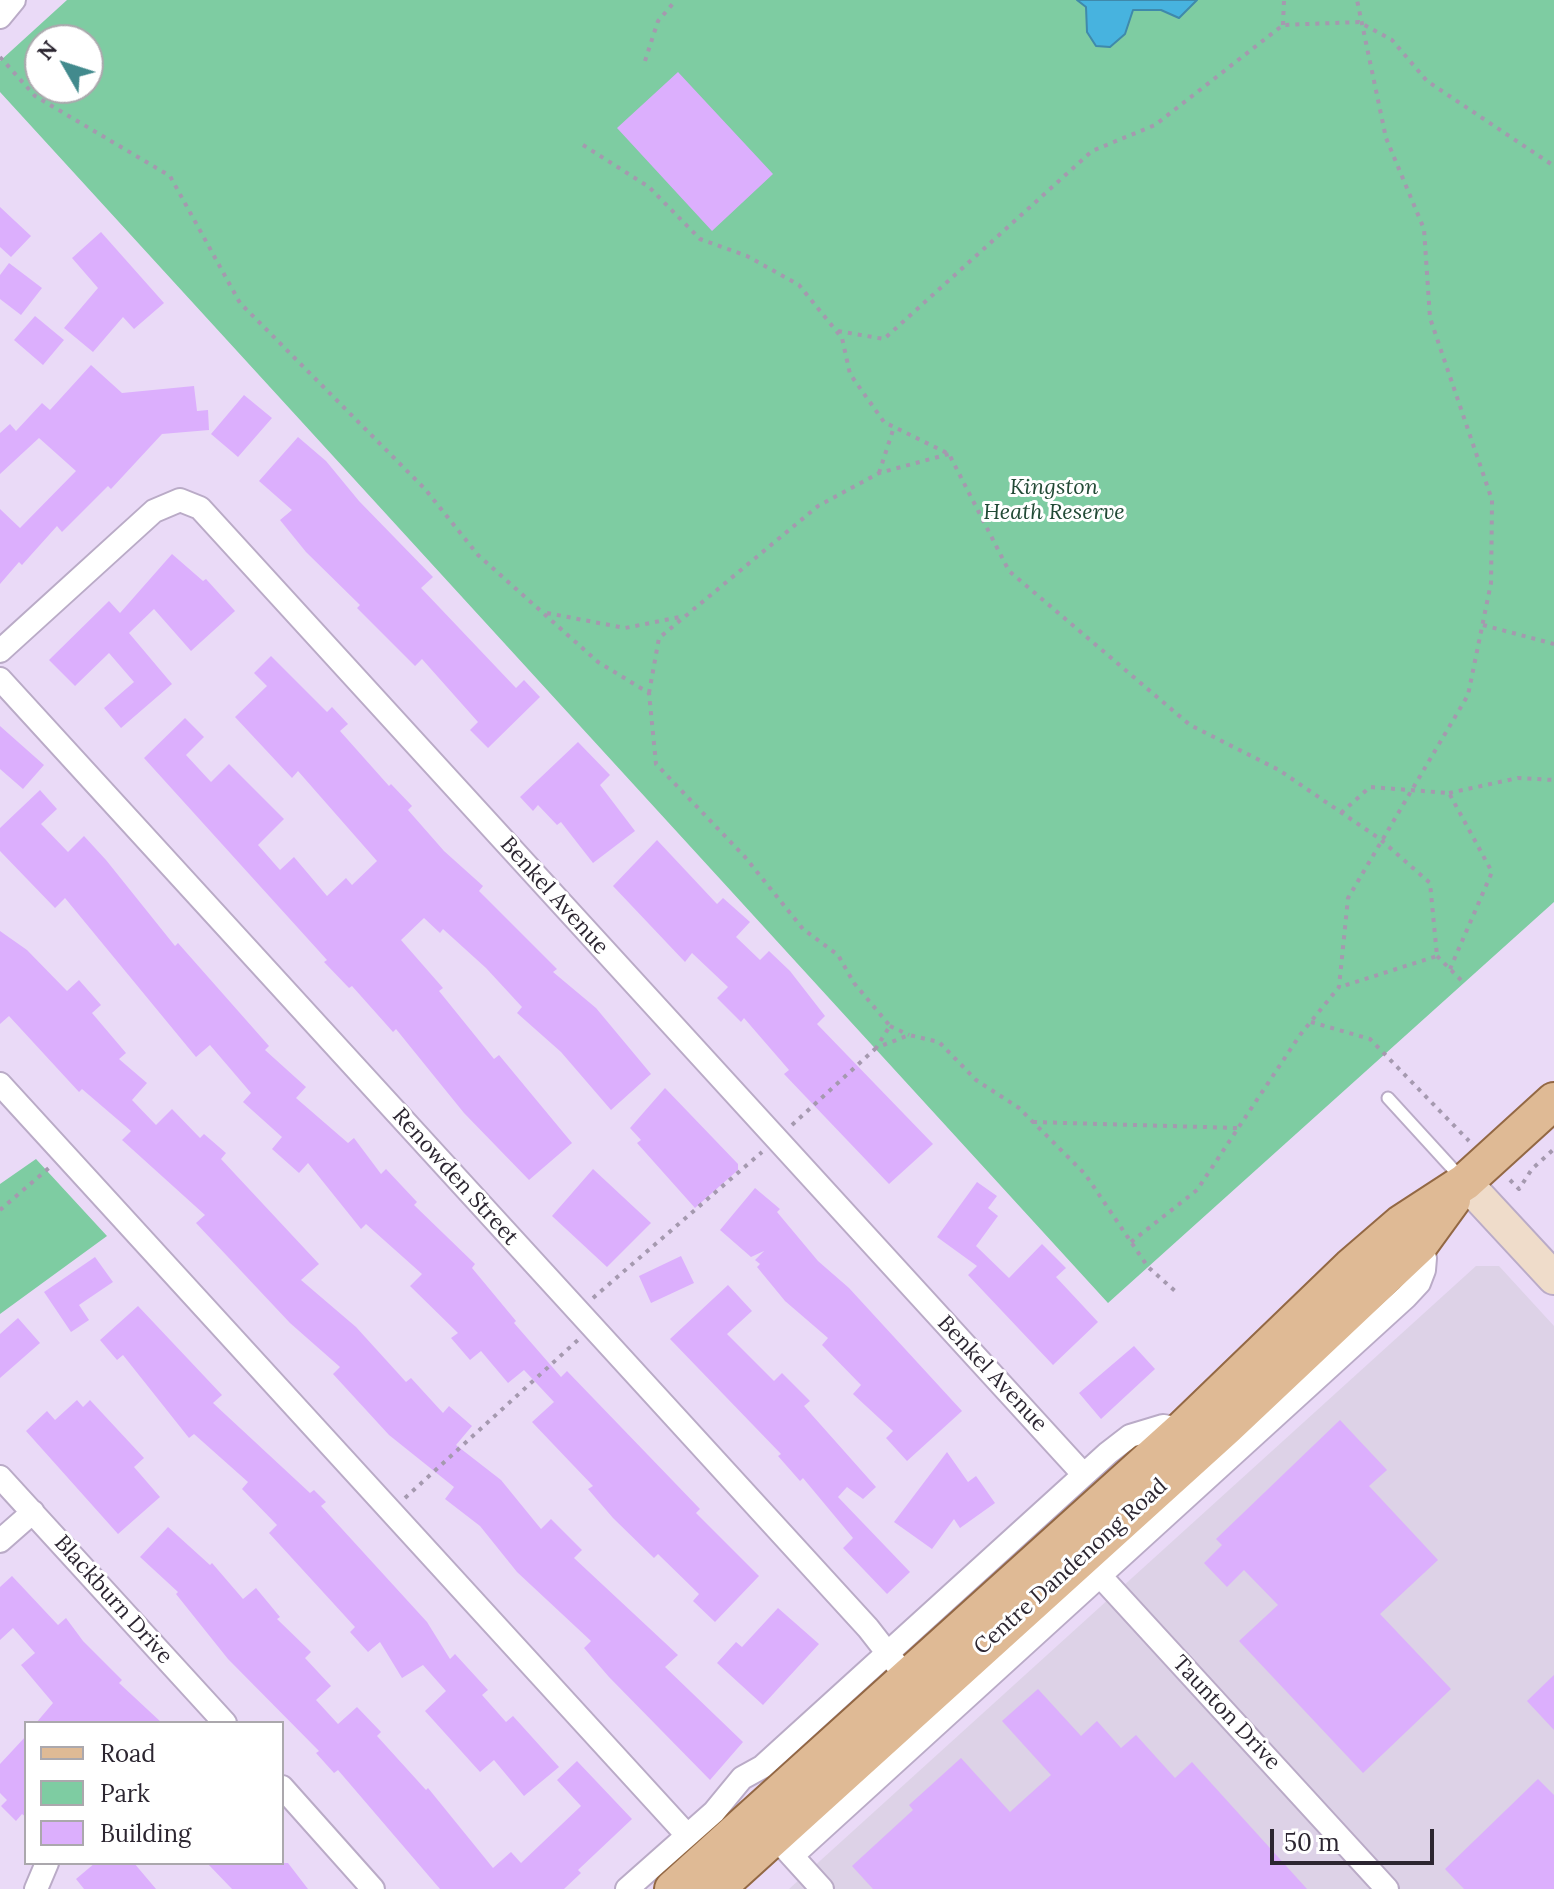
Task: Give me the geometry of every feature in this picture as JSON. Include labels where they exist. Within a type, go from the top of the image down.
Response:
[{"type":"main road","name":"Centre Dandenong Road","points":[[673,1889],[774,1836],[897,1665],[1083,1556],[1183,1429],[1351,1267],[1402,1223],[1477,1171],[1551,1107]]},
{"type":"main road","name":"Centre Dandenong Road","points":[[718,1888],[1420,1244],[1477,1171]]},
{"type":"main road","points":[[1477,1171],[1554,1278]]},
{"type":"street","points":[[0,17],[14,0]]},
{"type":"street","name":"Benkel Avenue","points":[[0,651],[154,511],[180,500],[200,508],[1084,1475]]},
{"type":"street","name":"Renowden Street","points":[[0,679],[897,1665]]},
{"type":"street","points":[[0,1084],[687,1835]]},
{"type":"street","name":"Centre Dandenong Road","points":[[627,1889],[714,1812],[742,1778],[762,1767],[897,1665],[1084,1475],[1130,1436],[1163,1426],[1183,1429]]},
{"type":"street","name":"Blackburn Drive","points":[[0,1477],[214,1719]]},
{"type":"street","points":[[0,1541],[33,1512]]},
{"type":"street","name":"Taunton Drive","points":[[1083,1556],[1387,1889]]},
{"type":"street","points":[[762,1767],[756,1787],[774,1836],[822,1889]]},
{"type":"street","points":[[284,1789],[373,1889]]},
{"type":"street","points":[[36,1889],[46,1865]]},
{"type":"lane","points":[[1388,1098],[1477,1171]]},
{"type":"path","points":[[645,61],[658,21],[676,0]]},
{"type":"path","points":[[1283,25],[1284,0]]},
{"type":"path","points":[[1339,987],[1348,898],[1380,839],[1412,792],[1468,695],[1491,583],[1492,500],[1430,318],[1424,229],[1386,138],[1359,22],[1357,0]]},
{"type":"path","points":[[836,331],[884,339],[1092,151],[1155,125],[1283,25],[1359,22],[1392,40],[1427,81],[1554,166]]},
{"type":"path","points":[[0,57],[35,96],[170,176],[240,303],[425,489],[478,555],[547,613],[598,662],[649,693]]},
{"type":"path","points":[[583,145],[649,187],[700,239],[747,256],[799,285],[842,338],[850,374],[884,422],[949,454],[1009,571],[1190,725],[1279,770],[1380,839],[1430,883],[1437,956],[1464,983]]},
{"type":"path","points":[[879,473],[894,427]]},
{"type":"path","points":[[949,454],[879,473],[818,506],[659,638],[649,693],[656,764],[745,857],[803,929],[838,955],[854,983],[890,1026],[909,1035],[939,1042],[976,1080],[1019,1108],[1085,1174],[1148,1267],[1175,1291]]},
{"type":"path","points":[[547,613],[625,628],[682,617]]},
{"type":"path","points":[[1482,625],[1554,644]]},
{"type":"path","points":[[1341,813],[1370,787],[1449,793],[1518,778],[1554,780]]},
{"type":"path","points":[[1449,793],[1492,872],[1450,969]]},
{"type":"path","points":[[1131,1242],[1197,1190],[1310,1022],[1339,987],[1437,956]]},
{"type":"path","points":[[1310,1022],[1370,1039],[1477,1171],[1519,1189],[1532,1169],[1554,1149]]},
{"type":"path","points":[[391,1512],[679,1228],[876,1048],[890,1026]]},
{"type":"path","points":[[876,1048],[909,1035]]},
{"type":"path","points":[[1033,1122],[1237,1128]]},
{"type":"path","points":[[0,1210],[65,1155]]},
{"type":"shaded area","points":[[1476,1266],[1499,1266],[1554,1326],[1554,1889],[789,1889]]},
{"type":"green space","name":"Kingston Heath Reserve","points":[[67,0],[1554,0],[1554,902],[1108,1303],[0,92],[0,61],[24,39],[24,104],[104,104],[104,24],[41,24]]},
{"type":"green space","points":[[36,1159],[107,1236],[0,1314],[0,1184]]},
{"type":"water","points":[[1077,0],[1197,0],[1179,18],[1161,10],[1133,10],[1125,34],[1110,47],[1096,46],[1087,32],[1086,7]]},
{"type":"building","points":[[678,72],[773,174],[712,231],[617,128]]},
{"type":"building","points":[[0,207],[31,236],[11,257],[0,247]]},
{"type":"building","points":[[101,232],[164,303],[134,329],[123,317],[93,352],[64,328],[98,288],[72,258]]},
{"type":"building","points":[[9,263],[42,288],[21,315],[0,299],[0,275]]},
{"type":"building","points":[[35,316],[64,340],[43,365],[14,340]]},
{"type":"building","points":[[91,365],[122,393],[194,386],[197,411],[208,410],[209,430],[162,434],[111,489],[108,486],[62,532],[57,526],[0,584],[0,509],[20,528],[76,471],[39,438],[0,474],[0,433],[10,424],[16,431],[42,403],[50,410]]},
{"type":"building","points":[[244,395],[272,418],[238,457],[211,434]]},
{"type":"building","points":[[298,437],[326,461],[359,501],[433,577],[421,588],[516,688],[524,680],[540,697],[488,748],[470,730],[478,722],[422,659],[415,666],[357,608],[360,605],[306,552],[280,520],[292,510],[259,481]]},
{"type":"building","points":[[172,554],[203,581],[206,579],[235,611],[191,651],[154,609],[129,633],[172,684],[121,728],[104,708],[134,682],[109,653],[75,686],[49,660],[109,601],[120,613]]},
{"type":"building","points":[[271,656],[327,712],[332,707],[348,724],[340,731],[389,786],[391,784],[412,806],[408,810],[444,851],[483,886],[479,891],[557,969],[553,972],[596,1008],[651,1074],[611,1110],[561,1052],[517,1013],[522,1007],[486,968],[443,929],[440,933],[424,918],[401,940],[443,988],[439,991],[494,1059],[499,1055],[572,1143],[529,1180],[464,1113],[396,1029],[393,1032],[352,986],[349,988],[324,962],[327,960],[144,758],[185,718],[204,737],[186,755],[211,782],[229,764],[284,819],[258,845],[280,870],[294,857],[327,896],[346,878],[352,885],[377,861],[298,771],[292,778],[235,717],[267,686],[254,673]]},
{"type":"building","points":[[0,726],[44,765],[23,789],[0,769]]},
{"type":"building","points":[[578,742],[610,775],[600,785],[635,831],[593,863],[561,822],[557,825],[538,805],[533,811],[520,797]]},
{"type":"building","points":[[40,790],[57,809],[41,824],[68,852],[84,836],[175,946],[178,943],[269,1046],[265,1050],[306,1087],[296,1098],[348,1143],[354,1138],[381,1174],[386,1169],[417,1202],[414,1205],[475,1264],[472,1268],[561,1377],[567,1371],[700,1509],[696,1513],[759,1576],[715,1622],[693,1601],[699,1594],[658,1554],[654,1558],[613,1518],[588,1489],[593,1486],[532,1422],[554,1402],[524,1370],[508,1383],[481,1351],[470,1360],[451,1338],[458,1333],[410,1286],[422,1274],[366,1224],[361,1229],[308,1163],[299,1173],[272,1149],[282,1137],[243,1102],[251,1093],[210,1045],[196,1057],[65,898],[55,908],[0,851],[0,828]]},
{"type":"building","points":[[657,840],[717,904],[723,898],[750,922],[736,937],[760,960],[769,951],[790,971],[825,1016],[817,1024],[933,1144],[889,1184],[784,1074],[789,1070],[744,1018],[741,1022],[717,998],[728,987],[692,953],[685,962],[613,886]]},
{"type":"building","points":[[0,931],[27,950],[67,991],[79,980],[101,1005],[92,1013],[126,1053],[119,1059],[147,1083],[132,1100],[156,1125],[172,1109],[200,1138],[204,1134],[226,1153],[221,1159],[319,1264],[301,1280],[356,1327],[406,1382],[411,1378],[443,1413],[449,1406],[472,1426],[456,1445],[501,1480],[541,1529],[551,1519],[582,1550],[574,1558],[678,1655],[665,1667],[743,1742],[710,1780],[584,1648],[591,1641],[517,1572],[480,1526],[445,1499],[454,1487],[389,1435],[333,1374],[340,1367],[290,1323],[196,1223],[205,1215],[122,1140],[131,1131],[82,1089],[79,1092],[9,1016],[0,1024]]},
{"type":"building","points":[[665,1088],[738,1164],[738,1170],[695,1208],[637,1143],[641,1140],[630,1128]]},
{"type":"building","points":[[593,1169],[651,1223],[607,1267],[552,1216]]},
{"type":"building","points":[[977,1182],[997,1196],[988,1208],[998,1216],[976,1246],[1009,1278],[1042,1244],[1066,1268],[1056,1277],[1098,1322],[1053,1365],[968,1275],[977,1266],[937,1237]]},
{"type":"building","points":[[755,1188],[780,1209],[777,1212],[818,1261],[849,1288],[962,1411],[907,1461],[886,1438],[893,1431],[853,1394],[861,1385],[822,1345],[828,1338],[785,1301],[757,1267],[760,1264],[755,1260],[764,1251],[751,1257],[720,1230]]},
{"type":"building","points":[[681,1256],[694,1283],[651,1303],[639,1276]]},
{"type":"building","points":[[95,1257],[113,1282],[79,1305],[89,1320],[71,1332],[44,1292]]},
{"type":"building","points":[[728,1285],[752,1311],[727,1334],[774,1381],[782,1373],[810,1401],[804,1406],[876,1487],[863,1499],[847,1487],[838,1497],[910,1572],[887,1594],[843,1548],[853,1538],[803,1478],[800,1481],[778,1456],[781,1454],[670,1339]]},
{"type":"building","points":[[138,1306],[222,1395],[213,1403],[310,1493],[314,1490],[326,1502],[321,1506],[427,1622],[450,1659],[455,1654],[488,1690],[482,1695],[506,1722],[513,1716],[559,1767],[524,1796],[494,1760],[480,1772],[425,1711],[446,1691],[423,1665],[402,1678],[380,1642],[368,1652],[350,1632],[355,1627],[269,1533],[277,1525],[242,1489],[248,1482],[194,1434],[189,1438],[123,1355],[117,1360],[100,1340]]},
{"type":"building","points":[[18,1318],[40,1343],[0,1378],[0,1334]]},
{"type":"building","points":[[1134,1346],[1155,1369],[1101,1419],[1079,1393]]},
{"type":"building","points":[[77,1400],[83,1407],[90,1400],[144,1458],[134,1467],[160,1497],[118,1534],[26,1431],[47,1411],[55,1420]]},
{"type":"building","points":[[1340,1420],[1387,1470],[1369,1486],[1438,1560],[1380,1614],[1451,1689],[1363,1773],[1239,1641],[1278,1605],[1244,1570],[1227,1587],[1204,1563],[1222,1545],[1216,1539]]},
{"type":"building","points":[[947,1452],[968,1482],[976,1476],[995,1503],[960,1528],[954,1519],[932,1549],[894,1522]]},
{"type":"building","points":[[168,1527],[210,1565],[212,1563],[243,1599],[256,1588],[280,1617],[277,1619],[311,1652],[305,1658],[331,1686],[316,1700],[338,1724],[357,1707],[381,1732],[377,1736],[426,1790],[428,1788],[493,1868],[511,1852],[521,1863],[581,1806],[557,1780],[577,1761],[632,1819],[578,1870],[581,1873],[564,1889],[440,1889],[338,1770],[334,1773],[316,1753],[319,1751],[228,1659],[176,1594],[178,1592],[140,1557]]},
{"type":"building","points":[[12,1576],[58,1625],[66,1618],[83,1641],[122,1680],[119,1683],[160,1721],[38,1721],[53,1703],[21,1665],[35,1653],[13,1628],[0,1640],[0,1587]]},
{"type":"building","points":[[778,1608],[819,1644],[763,1705],[717,1663],[736,1642],[742,1647]]},
{"type":"building","points":[[1554,1675],[1554,1730],[1527,1701]]},
{"type":"building","points":[[1038,1689],[1081,1736],[1097,1721],[1121,1748],[1136,1735],[1175,1778],[1192,1762],[1307,1889],[873,1889],[852,1866],[913,1810],[909,1805],[961,1758],[1010,1812],[1051,1775],[1002,1721]]},
{"type":"building","points":[[24,1738],[24,1816],[16,1821],[1,1806],[7,1800],[0,1793],[0,1764]]},
{"type":"building","points":[[1538,1779],[1554,1795],[1554,1889],[1464,1889],[1445,1869]]},
{"type":"building","points":[[288,1863],[308,1889],[232,1889],[209,1865]]},
{"type":"building","points":[[93,1865],[136,1865],[156,1889],[84,1889],[76,1879]]}]
